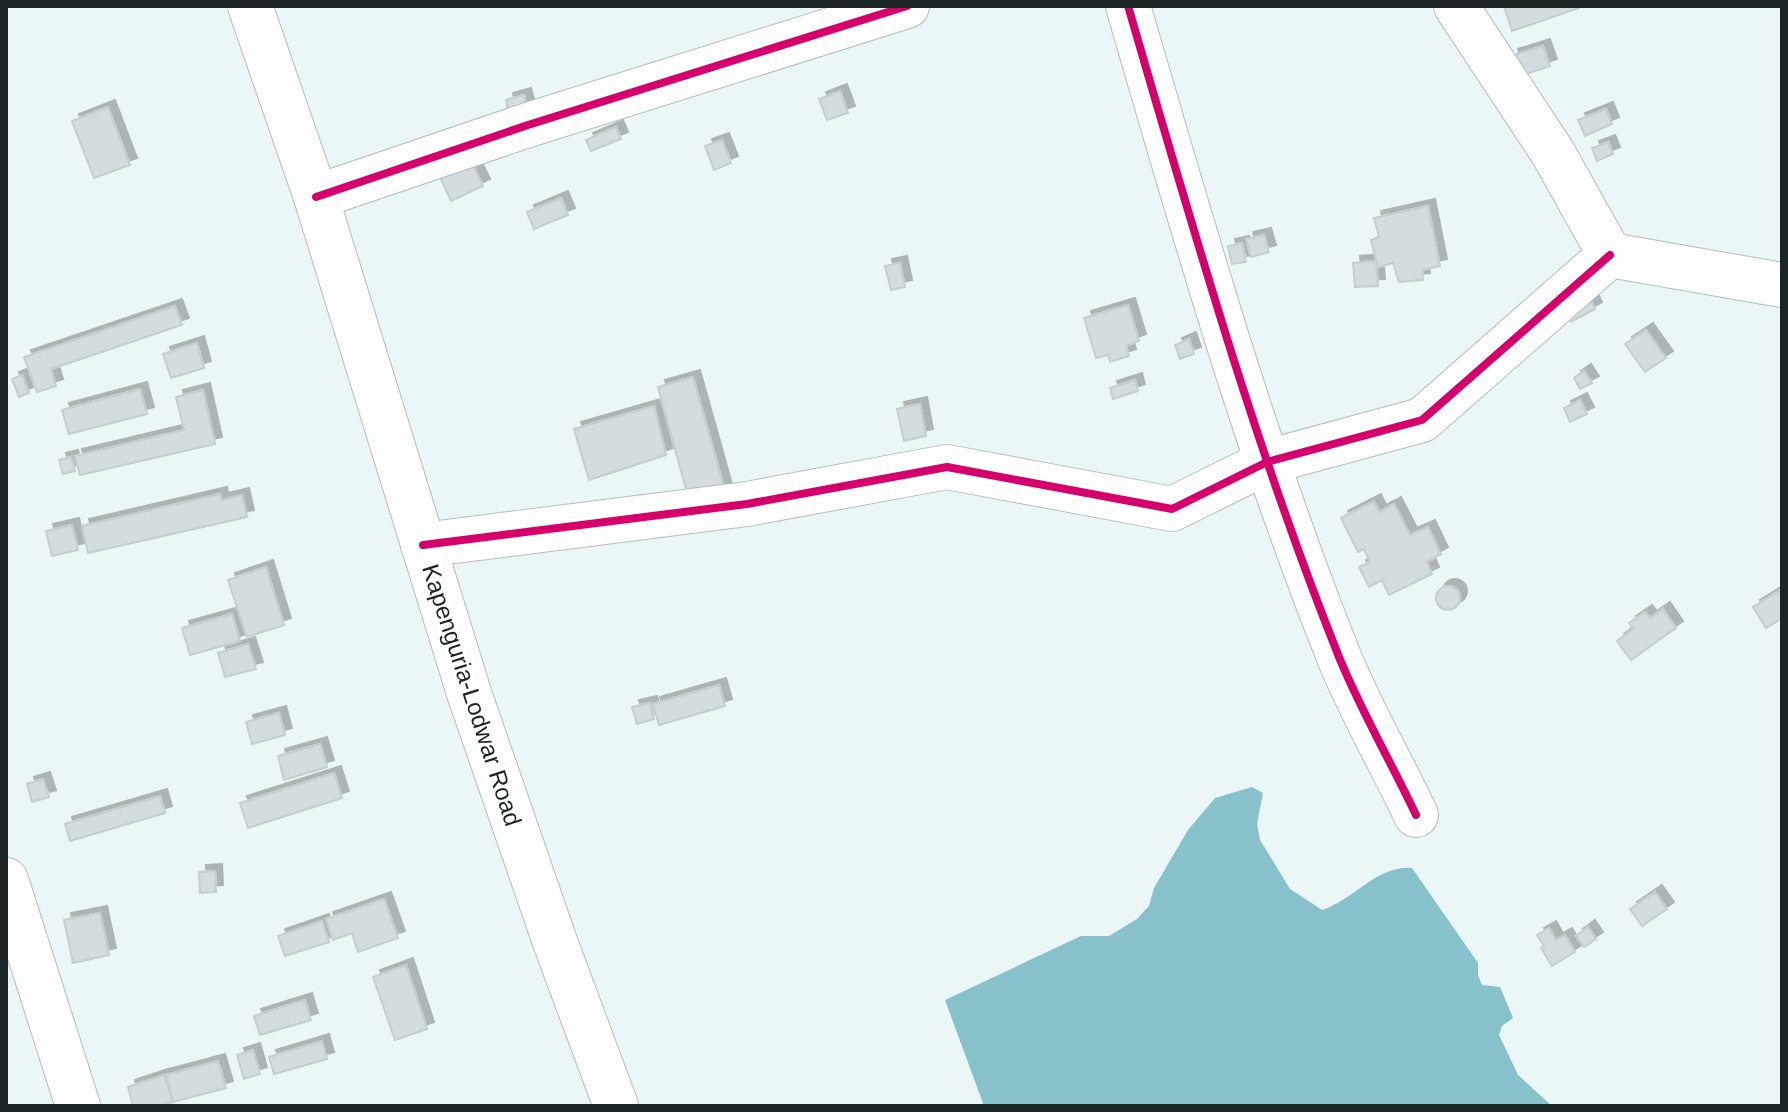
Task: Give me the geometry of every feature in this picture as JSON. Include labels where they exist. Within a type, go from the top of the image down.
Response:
[{"type":"main road","name":"Kapenguria-Lodwar Road","points":[[250,6],[316,197],[474,707],[554,939],[616,1106]]},
{"type":"main road","points":[[316,197],[528,125],[907,6]]},
{"type":"main road","points":[[1128,6],[1200,253],[1267,462],[1340,659],[1416,815]]},
{"type":"main road","points":[[1456,6],[1553,153],[1610,255]]},
{"type":"main road","points":[[423,545],[747,504],[947,467],[1172,509],[1267,462],[1422,420],[1610,255]]},
{"type":"main road","points":[[1610,255],[1782,285]]},
{"type":"main road","points":[[6,880],[78,1106]]},
{"type":"water","points":[[1252,787],[1263,793],[1257,824],[1260,840],[1290,889],[1322,910],[1345,899],[1377,877],[1412,868],[1478,963],[1482,985],[1500,987],[1513,1018],[1502,1026],[1499,1035],[1518,1075],[1552,1106],[984,1106],[945,1000],[1081,936],[1109,936],[1137,919],[1149,906],[1154,888],[1188,830],[1215,798]]},
{"type":"building","points":[[1504,6],[1578,6],[1579,8],[1512,31]]},
{"type":"building","points":[[1543,46],[1550,66],[1518,77],[1511,56]]},
{"type":"building","points":[[840,91],[848,113],[827,120],[819,99]]},
{"type":"building","points":[[524,95],[528,110],[509,115],[506,100]]},
{"type":"building","points":[[108,107],[130,165],[94,178],[72,121]]},
{"type":"building","points":[[1606,109],[1612,124],[1585,136],[1578,120]]},
{"type":"building","points":[[616,127],[621,139],[591,151],[586,140]]},
{"type":"building","points":[[722,140],[731,163],[714,170],[705,146]]},
{"type":"building","points":[[1608,142],[1613,154],[1597,161],[1592,148]]},
{"type":"building","points":[[472,163],[483,186],[451,201],[440,177]]},
{"type":"building","points":[[561,198],[568,215],[534,229],[527,212]]},
{"type":"building","points":[[1428,206],[1440,266],[1422,270],[1423,280],[1399,282],[1393,263],[1378,267],[1371,240],[1379,237],[1374,218]]},
{"type":"building","points":[[1264,235],[1269,252],[1251,257],[1246,239]]},
{"type":"building","points":[[1242,243],[1246,262],[1232,264],[1228,246]]},
{"type":"building","points":[[1376,261],[1378,286],[1355,287],[1353,263]]},
{"type":"building","points":[[900,263],[905,287],[891,290],[885,266]]},
{"type":"building","points":[[1585,289],[1595,309],[1571,322],[1561,303]]},
{"type":"building","points":[[1128,305],[1139,341],[1126,346],[1129,356],[1110,362],[1108,355],[1096,358],[1084,318]]},
{"type":"building","points":[[175,306],[182,325],[51,369],[56,386],[37,392],[24,357]]},
{"type":"building","points":[[1646,330],[1666,358],[1645,372],[1625,344]]},
{"type":"building","points":[[1189,339],[1194,354],[1180,359],[1175,345]]},
{"type":"building","points":[[197,343],[204,368],[171,378],[163,354]]},
{"type":"building","points":[[1584,371],[1592,383],[1580,389],[1574,378]]},
{"type":"building","points":[[22,375],[29,393],[19,397],[12,379]]},
{"type":"building","points":[[693,377],[725,491],[689,500],[658,387]]},
{"type":"building","points":[[1135,380],[1138,391],[1113,399],[1110,388]]},
{"type":"building","points":[[140,389],[147,414],[69,434],[62,410]]},
{"type":"building","points":[[203,390],[215,444],[80,475],[75,456],[184,430],[176,397]]},
{"type":"building","points":[[1580,400],[1587,414],[1570,422],[1564,408]]},
{"type":"building","points":[[920,404],[926,436],[904,441],[897,409]]},
{"type":"building","points":[[654,406],[666,455],[589,480],[574,429]]},
{"type":"building","points":[[71,457],[75,471],[63,474],[59,460]]},
{"type":"building","points":[[220,494],[221,500],[242,495],[247,517],[88,553],[82,526]]},
{"type":"building","points":[[1374,501],[1379,512],[1394,504],[1410,535],[1428,527],[1441,554],[1427,562],[1432,574],[1389,595],[1382,580],[1369,587],[1359,567],[1370,562],[1364,549],[1358,552],[1341,518]]},
{"type":"building","points":[[72,525],[78,550],[52,556],[46,531]]},
{"type":"building","points":[[266,567],[284,625],[247,637],[228,580]]},
{"type":"building","points":[[1448,586],[1457,589],[1460,598],[1457,607],[1448,610],[1439,607],[1436,598],[1439,589]]},
{"type":"building","points":[[1782,589],[1782,618],[1766,628],[1753,607]]},
{"type":"building","points":[[1663,609],[1676,628],[1631,660],[1617,641],[1633,629],[1629,623],[1645,612],[1650,618]]},
{"type":"building","points":[[232,614],[240,641],[190,655],[182,628]]},
{"type":"building","points":[[248,644],[256,669],[225,677],[218,653]]},
{"type":"building","points":[[719,685],[725,706],[659,725],[653,704]]},
{"type":"building","points":[[650,703],[654,719],[637,724],[632,707]]},
{"type":"building","points":[[279,713],[285,735],[252,744],[246,722]]},
{"type":"building","points":[[320,744],[327,767],[284,780],[278,756]]},
{"type":"building","points":[[334,773],[342,798],[248,828],[240,803]]},
{"type":"building","points":[[43,779],[49,797],[32,802],[27,784]]},
{"type":"building","points":[[160,796],[165,813],[70,841],[65,824]]},
{"type":"building","points":[[215,871],[216,892],[200,893],[199,872]]},
{"type":"building","points":[[1655,892],[1667,909],[1642,926],[1630,909]]},
{"type":"building","points":[[384,899],[398,938],[358,952],[352,933],[333,940],[326,919]]},
{"type":"building","points":[[100,913],[109,955],[73,963],[64,920]]},
{"type":"building","points":[[322,921],[329,942],[285,956],[278,936]]},
{"type":"building","points":[[1588,927],[1596,939],[1584,947],[1576,936]]},
{"type":"building","points":[[1549,928],[1556,940],[1565,935],[1575,952],[1552,966],[1537,935]]},
{"type":"building","points":[[406,965],[427,1029],[395,1040],[373,977]]},
{"type":"building","points":[[305,1000],[311,1020],[260,1035],[254,1016]]},
{"type":"building","points":[[322,1041],[327,1059],[274,1074],[269,1057]]},
{"type":"building","points":[[253,1050],[260,1074],[244,1079],[237,1055]]},
{"type":"building","points":[[218,1061],[226,1088],[173,1102],[166,1075]]},
{"type":"building","points":[[164,1075],[173,1102],[161,1106],[133,1106],[128,1087]]},
{"type":"cycle path","points":[[316,197],[528,125],[907,6]]},
{"type":"cycle path","points":[[1128,6],[1226,334],[1279,497],[1339,657],[1416,815]]},
{"type":"cycle path","points":[[423,545],[747,504],[947,467],[1172,509],[1267,462],[1422,420],[1610,255]]}]
